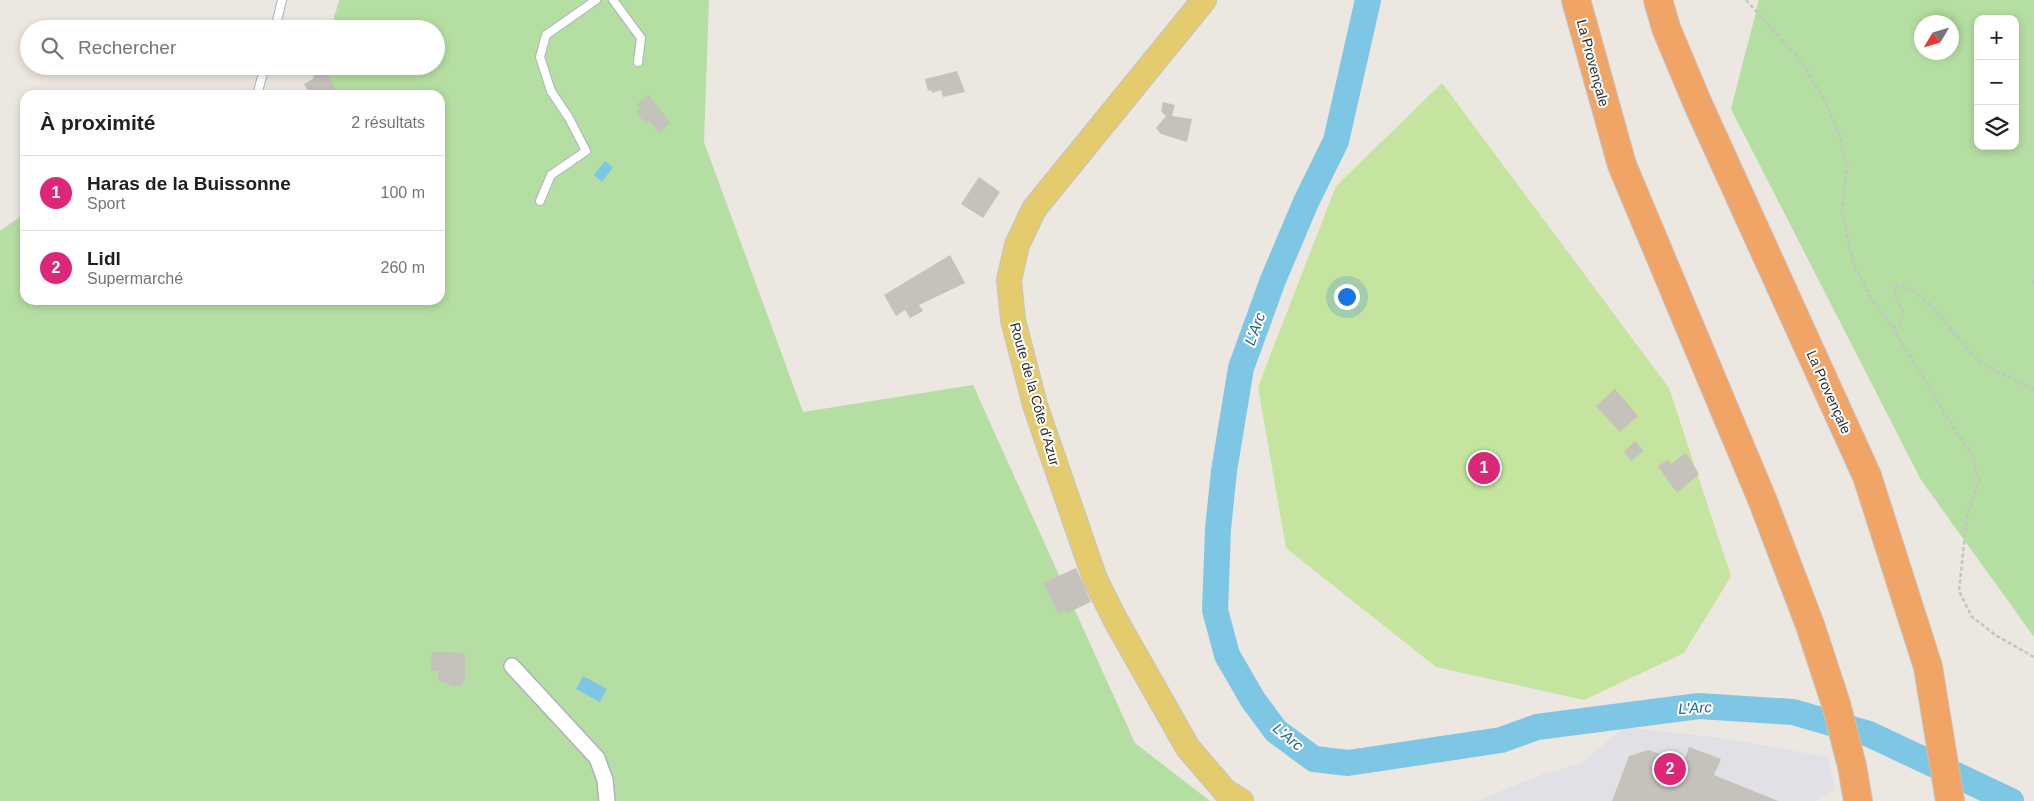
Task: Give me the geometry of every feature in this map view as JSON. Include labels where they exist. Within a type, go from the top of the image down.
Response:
[{"type":"highway","name":"La Provençale","points":[[1576,0],[1622,165],[1762,499],[1810,625],[1836,704],[1852,766],[1858,801]]},
{"type":"highway","name":"La Provençale","points":[[1658,0],[1666,28],[1697,102],[1867,476],[1928,667],[1950,801]]},
{"type":"main road","name":"Route de la Côte d'Azur","points":[[1204,0],[1034,210],[1017,245],[1009,280],[1013,320],[1023,363],[1095,579],[1116,621],[1188,748],[1225,791],[1241,801]]},
{"type":"street","points":[[512,666],[596,758],[605,780],[607,801]]},
{"type":"lane","points":[[277,20],[282,0]]},
{"type":"lane","points":[[540,201],[551,175],[586,151],[569,118],[551,91],[540,57],[546,35],[596,0]]},
{"type":"lane","points":[[613,0],[641,38],[638,62]]},
{"type":"lane","points":[[258,90],[263,75]]},
{"type":"path","points":[[1746,0],[1801,61],[1838,130],[1847,166],[1842,210],[1849,246],[1856,269],[1873,301],[1893,328],[1956,432],[1972,454],[1979,482],[1967,516],[1959,591],[1972,617],[1997,636],[2034,657]]},
{"type":"path","points":[[2034,280],[2034,286]]},
{"type":"path","points":[[1893,328],[1900,323],[1903,313],[1895,295],[1896,286],[1905,285],[1918,293],[1956,339],[1975,357],[2034,390]]},
{"type":"shaded area","points":[[1624,727],[1729,739],[1828,757],[1835,789],[1814,801],[1477,801],[1543,774],[1582,763]]},
{"type":"green space","points":[[339,0],[709,0],[704,142],[803,412],[973,385],[1135,743],[1210,801],[0,801],[0,231],[20,217],[20,305],[445,305],[445,90],[314,90],[319,75],[445,75],[445,20],[333,20]]},
{"type":"green space","points":[[1759,0],[2034,0],[2034,637],[1921,480],[1731,109]]},
{"type":"green space","points":[[1442,83],[1669,388],[1731,576],[1684,653],[1584,700],[1436,667],[1286,548],[1258,387],[1336,186]]},
{"type":"water","points":[[605,161],[613,167],[602,182],[594,175]]},
{"type":"water","points":[[583,676],[607,689],[600,702],[576,689]]},
{"type":"building","points":[[957,71],[965,92],[943,97],[941,90],[932,93],[931,90],[928,91],[925,79]]},
{"type":"building","points":[[314,75],[328,75],[336,90],[307,90],[304,84],[313,79]]},
{"type":"building","points":[[649,95],[670,123],[659,133],[650,121],[646,124],[636,112],[640,109],[637,104]]},
{"type":"building","points":[[1163,102],[1175,105],[1172,116],[1192,119],[1187,142],[1161,134],[1156,128],[1166,116],[1161,111]]},
{"type":"building","points":[[979,177],[1000,192],[983,218],[961,204]]},
{"type":"building","points":[[950,255],[965,283],[919,305],[923,311],[910,318],[905,310],[896,316],[884,295]]},
{"type":"building","points":[[1615,389],[1638,416],[1620,432],[1596,406]]},
{"type":"building","points":[[1635,441],[1644,451],[1631,461],[1624,452]]},
{"type":"building","points":[[1686,453],[1699,474],[1677,493],[1658,466],[1668,460],[1671,464]]},
{"type":"building","points":[[1076,568],[1091,602],[1067,613],[1065,610],[1058,613],[1043,583]]},
{"type":"building","points":[[432,652],[465,653],[465,678],[461,686],[457,687],[438,681],[438,671],[431,671]]},
{"type":"building","points":[[1689,747],[1721,759],[1714,775],[1778,801],[1612,801],[1629,756],[1649,750],[1684,763]]},
{"type":"waterway","name":"L'Arc","points":[[1368,0],[1336,141],[1306,202],[1273,280],[1241,368],[1224,471],[1218,529],[1215,610],[1227,655],[1253,700],[1276,731],[1314,759],[1348,763],[1501,740],[1537,727],[1699,706],[1793,712],[1869,734],[2011,801]]},
{"type":"place","name":"Haras de la Buissonne","points":[[1484,468]]},
{"type":"place","name":"Lidl","points":[[1670,769]]}]
